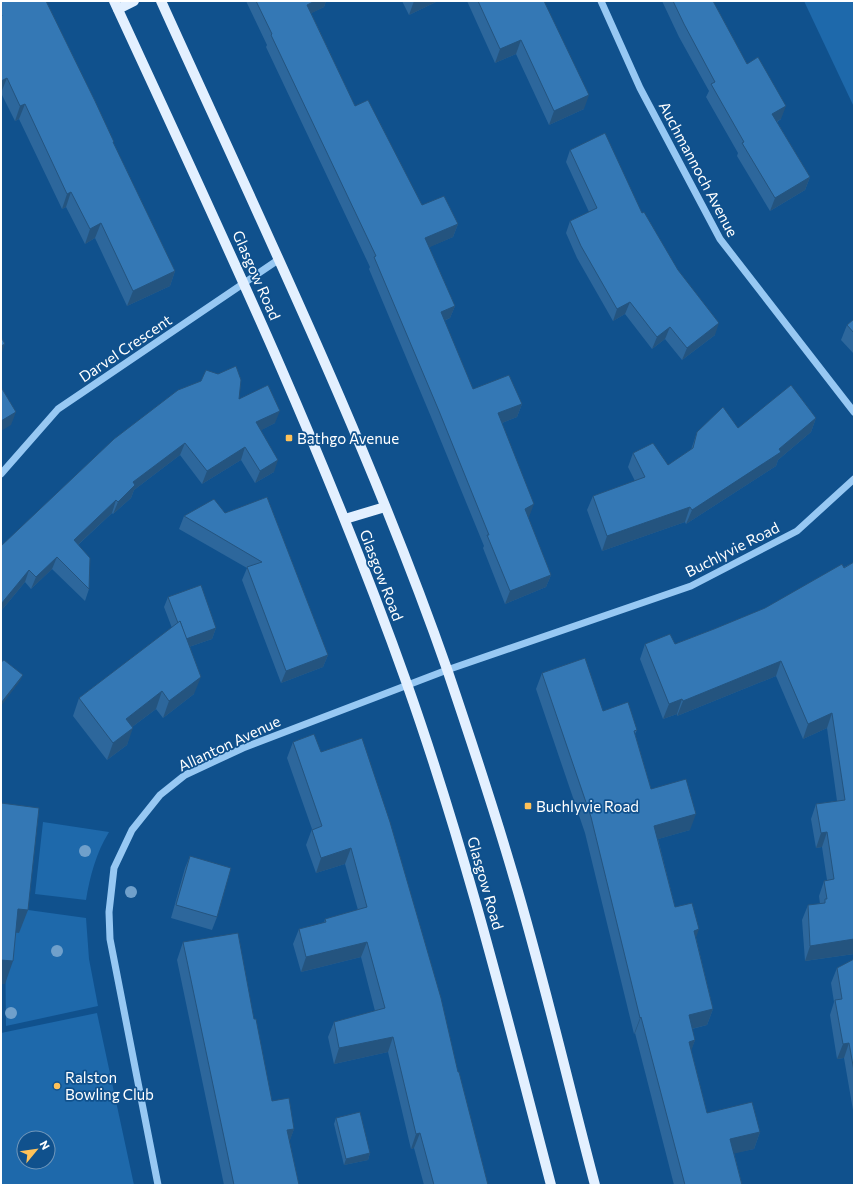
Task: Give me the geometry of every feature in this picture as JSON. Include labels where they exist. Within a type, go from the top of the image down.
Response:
[{"type":"main road","points":[[116,5],[134,1]]},
{"type":"main road","name":"Glasgow Road","points":[[161,1],[335,388],[385,507],[447,670],[489,794],[515,880],[595,1185]]},
{"type":"main road","name":"Glasgow Road","points":[[116,5],[244,282],[302,413],[345,519],[407,685],[474,892],[551,1185]]},
{"type":"main road","points":[[345,519],[385,507]]},
{"type":"street","name":"Auchmannoch Avenue","points":[[601,1],[640,88],[720,239],[854,412]]},
{"type":"street","name":"Darvel Crescent","points":[[1,474],[58,409],[278,260]]},
{"type":"street","name":"Buchlyvie Road","points":[[447,670],[692,586],[797,531],[854,479]]},
{"type":"street","name":"Allanton Avenue","points":[[158,1185],[110,939],[109,912],[114,868],[132,830],[160,795],[185,775],[243,748],[447,670]]},
{"type":"shaded area","points":[[804,1],[854,1],[854,107]]},
{"type":"shaded area","points":[[43,822],[109,832],[100,848],[94,865],[86,900],[35,894]]},
{"type":"shaded area","points":[[21,909],[86,918],[89,959],[98,1006],[6,1026],[5,932]]},
{"type":"shaded area","name":"Ralston Bowling Club","points":[[97,1013],[134,1185],[1,1185],[1,1033]]},
{"type":"building","points":[[1,1],[46,1],[175,271],[133,291],[101,223],[90,229],[71,192],[67,194],[25,104],[20,106],[7,78],[1,81]]},
{"type":"building","points":[[256,1],[315,1],[307,5],[355,106],[368,100],[422,205],[444,196],[458,224],[425,238],[455,306],[441,312],[473,389],[509,375],[522,404],[498,413],[534,504],[525,509],[551,575],[510,591],[439,411],[374,257],[376,256]]},
{"type":"building","points":[[478,1],[544,1],[589,95],[554,111],[521,40],[500,49]]},
{"type":"building","points":[[673,1],[713,1],[747,64],[758,57],[786,106],[772,114],[810,177],[775,198],[742,143],[744,142],[711,84],[715,82]]},
{"type":"building","points":[[605,133],[642,213],[644,212],[678,270],[719,323],[687,348],[670,327],[657,337],[630,302],[617,309],[581,246],[570,221],[597,208],[570,150]]},
{"type":"building","points":[[854,319],[854,333],[847,325]]},
{"type":"building","points":[[1,337],[5,344],[1,346]]},
{"type":"building","points":[[236,366],[241,380],[239,399],[268,385],[280,411],[256,422],[278,460],[260,471],[245,447],[207,471],[185,443],[133,482],[135,485],[118,502],[116,500],[74,540],[90,558],[89,589],[57,557],[36,577],[29,570],[1,604],[1,546],[114,439],[178,390],[201,381],[206,370],[218,374]]},
{"type":"building","points":[[791,385],[816,418],[779,449],[781,452],[692,510],[690,507],[607,536],[593,496],[645,477],[633,453],[653,443],[668,465],[693,448],[697,432],[723,407],[738,428]]},
{"type":"building","points":[[1,387],[16,412],[1,421]]},
{"type":"building","points":[[267,497],[328,655],[286,671],[247,567],[262,562],[184,516],[214,499],[225,513]]},
{"type":"building","points":[[854,562],[854,939],[810,946],[808,905],[825,903],[825,899],[827,899],[824,881],[834,879],[827,832],[821,833],[816,804],[845,800],[832,713],[808,724],[781,661],[683,701],[682,699],[669,704],[645,644],[670,634],[675,644],[714,629],[765,608],[842,564],[844,568]]},
{"type":"building","points":[[201,585],[216,628],[186,639],[180,621],[178,623],[168,597]]},
{"type":"building","points":[[180,621],[201,677],[169,701],[162,691],[126,719],[133,728],[113,743],[79,698]]},
{"type":"building","points":[[585,658],[603,711],[628,702],[637,730],[634,731],[651,789],[686,779],[696,814],[654,826],[675,907],[692,903],[699,929],[694,931],[713,1009],[689,1015],[695,1040],[689,1042],[707,1113],[752,1102],[760,1132],[730,1139],[742,1185],[685,1185],[641,1017],[640,1018],[591,817],[542,673]]},
{"type":"building","points":[[4,660],[23,675],[1,703],[1,662]]},
{"type":"building","points":[[314,734],[321,752],[362,738],[390,822],[441,998],[458,1072],[488,1185],[434,1185],[420,1133],[416,1134],[393,1037],[339,1048],[334,1022],[385,1008],[367,942],[306,957],[299,929],[326,922],[325,919],[367,907],[351,848],[321,858],[312,830],[322,826],[293,742]]},
{"type":"building","points":[[1,803],[39,808],[28,910],[18,909],[13,961],[1,960]]},
{"type":"building","points":[[190,856],[231,868],[217,917],[176,905]]},
{"type":"building","points":[[238,933],[254,1019],[256,1019],[272,1101],[289,1098],[294,1129],[287,1130],[299,1185],[234,1185],[183,942]]},
{"type":"building","points":[[854,959],[854,1071],[849,1043],[843,1044],[835,1000],[842,999],[837,968]]},
{"type":"building","points":[[360,1112],[370,1153],[346,1159],[336,1118]]},
{"type":"place","name":"Bathgo Avenue","points":[[289,438]]},
{"type":"place","name":"Buchlyvie Road","points":[[528,806]]},
{"type":"place","name":"Ralston Bowling Club","points":[[57,1086]]}]
